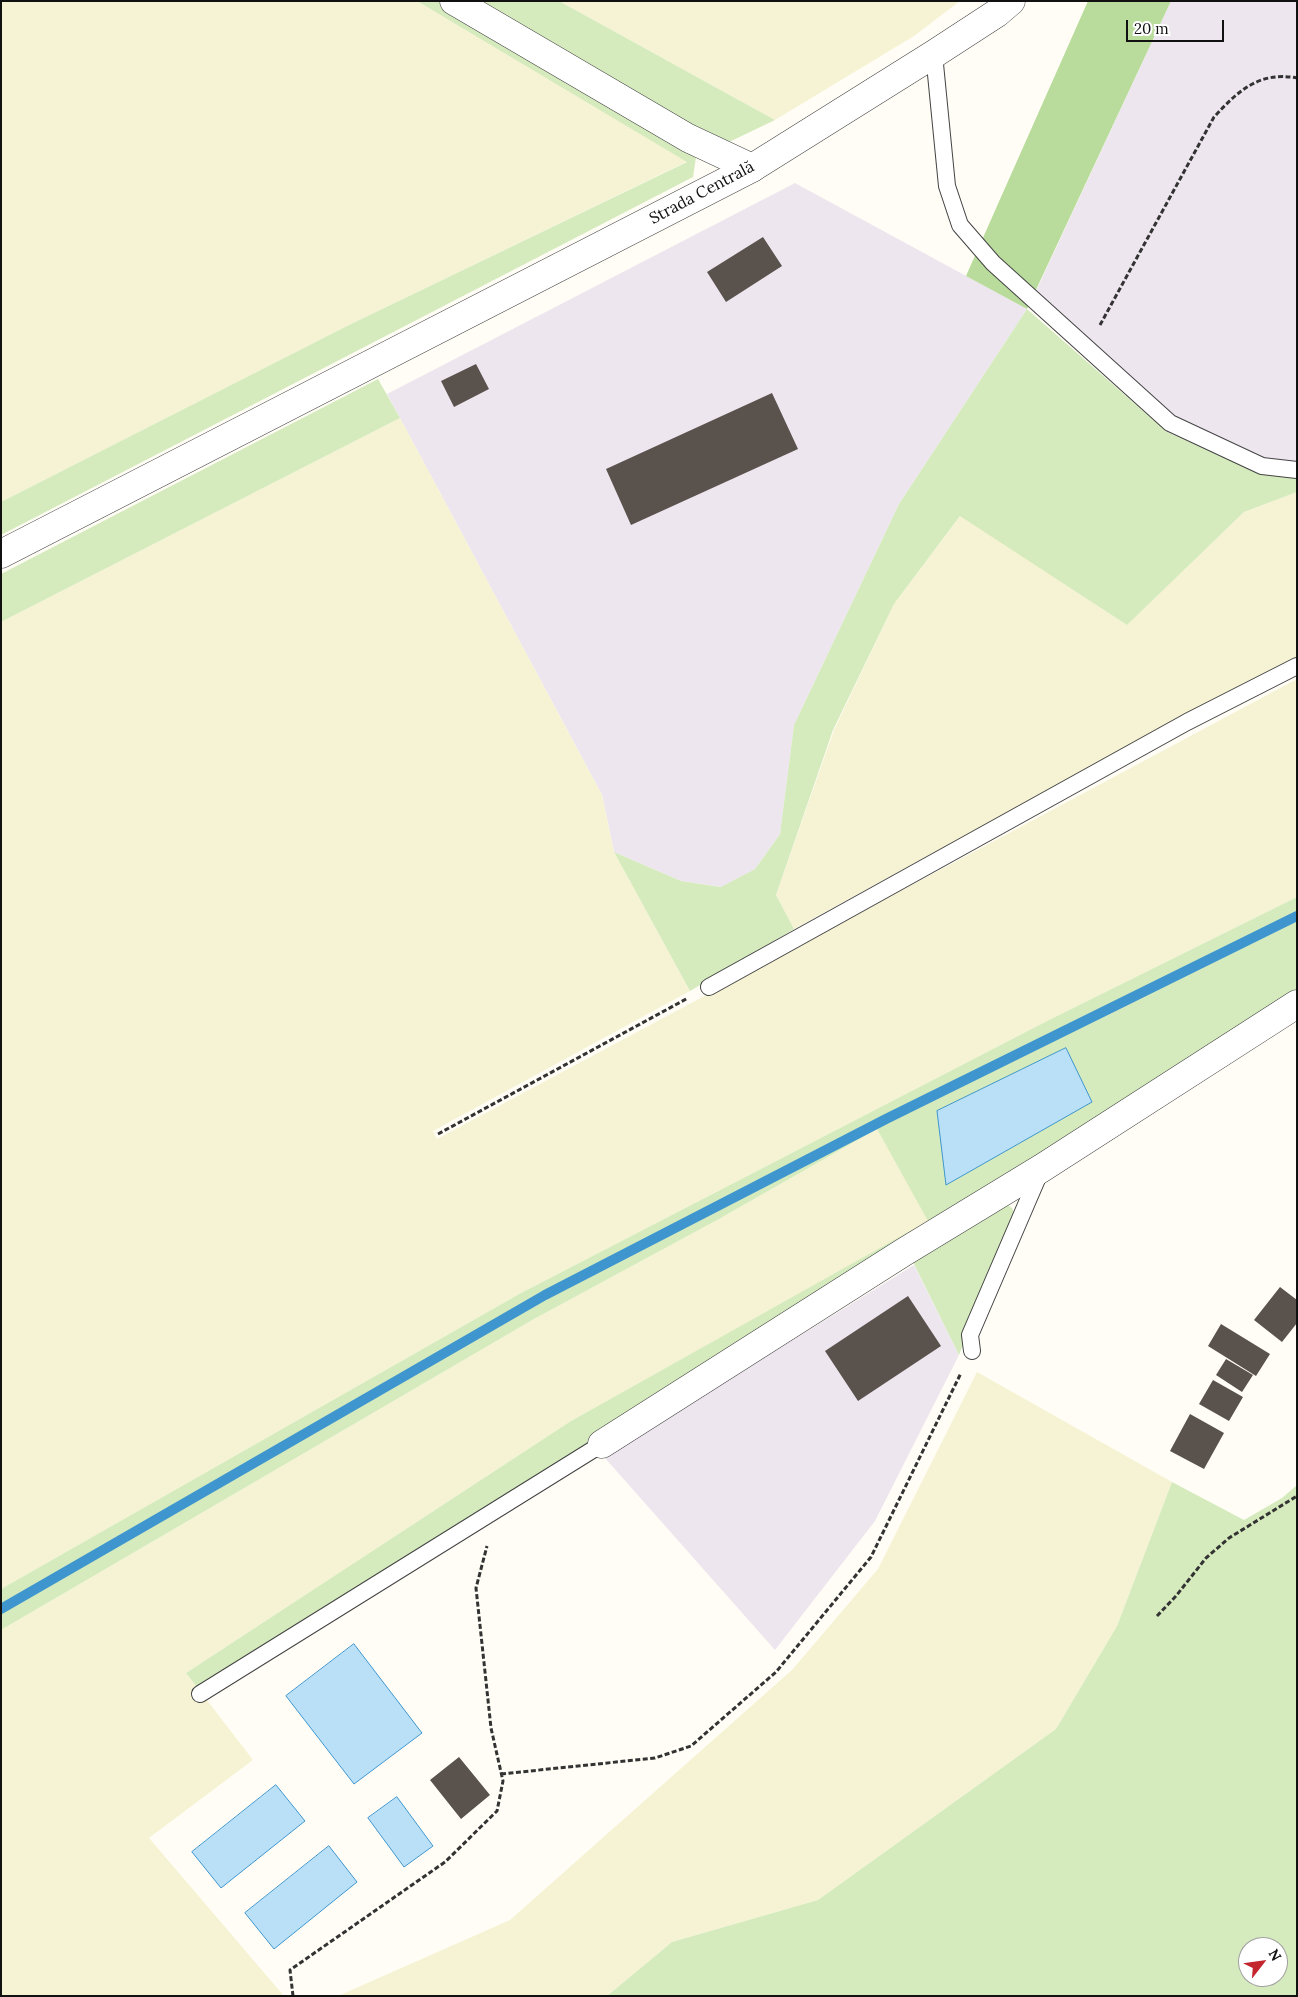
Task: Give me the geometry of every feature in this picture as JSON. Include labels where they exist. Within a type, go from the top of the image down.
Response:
[{"type":"street","points":[[454,1],[688,138],[752,168]]},
{"type":"street","name":"Strada Centrală","points":[[1,554],[752,168],[934,54],[997,13],[1011,1]]},
{"type":"street","points":[[602,1444],[896,1257],[1042,1168],[1297,1004]]},
{"type":"lane","points":[[934,54],[947,186],[960,225],[992,263],[1170,423],[1262,466],[1297,470]]},
{"type":"lane","points":[[709,987],[1187,722],[1297,666]]},
{"type":"lane","points":[[972,1351],[970,1335],[1042,1168]]},
{"type":"lane","points":[[200,1694],[602,1444]]},
{"type":"path","points":[[1087,349],[1214,117],[1230,99],[1253,82],[1288,77],[1297,78]]},
{"type":"path","points":[[438,1134],[709,987]]},
{"type":"path","points":[[501,1774],[655,1758],[691,1746],[776,1672],[871,1556],[972,1351]]},
{"type":"path","points":[[1157,1616],[1176,1596],[1206,1558],[1229,1538],[1297,1496]]},
{"type":"path","points":[[293,1996],[290,1970],[445,1862],[497,1811],[503,1781],[491,1728],[476,1588],[497,1509]]},
{"type":"shaded area","points":[[1,1],[417,1],[688,161],[349,325],[1,502]]},
{"type":"shaded area","points":[[559,1],[960,1],[914,36],[775,120]]},
{"type":"shaded area","points":[[1171,1],[1297,1],[1297,461],[1262,458],[1172,417],[1036,291]]},
{"type":"shaded area","points":[[795,183],[1027,309],[899,504],[794,725],[780,834],[755,869],[722,887],[681,881],[614,852],[602,795],[387,394]]},
{"type":"shaded area","points":[[400,418],[602,795],[614,852],[690,991],[433,1131],[437,1139],[1297,679],[1297,897],[1047,1021],[521,1293],[1,1589],[1,622]]},
{"type":"shaded area","points":[[1297,492],[1297,657],[1175,720],[794,929],[776,895],[834,730],[894,604],[961,515],[1127,625],[1244,512]]},
{"type":"shaded area","points":[[877,1129],[929,1221],[571,1421],[186,1673],[253,1760],[149,1838],[284,1996],[1,1996],[1,1630],[534,1319],[719,1219]]},
{"type":"shaded area","points":[[914,1265],[959,1355],[875,1521],[775,1650],[604,1457]]},
{"type":"shaded area","points":[[977,1372],[1172,1482],[1117,1626],[1056,1729],[818,1900],[672,1942],[607,1996],[338,1996],[510,1920],[792,1670],[878,1569]]},
{"type":"green space","points":[[417,1],[437,1],[696,157],[693,177],[1,535],[1,502],[349,325],[687,162]]},
{"type":"green space","points":[[478,1],[559,1],[775,120],[729,142],[647,106]]},
{"type":"green space","points":[[1088,1],[1171,1],[1027,309],[966,276]]},
{"type":"green space","points":[[1027,309],[1167,432],[1260,474],[1297,476],[1297,492],[1244,512],[1127,625],[960,516],[894,604],[833,730],[776,895],[794,929],[690,991],[614,852],[681,881],[721,887],[755,869],[780,834],[794,725],[899,504]]},
{"type":"green space","points":[[378,379],[400,418],[1,622],[1,574]]},
{"type":"green space","points":[[1297,897],[1297,996],[590,1443],[197,1687],[186,1673],[571,1421],[928,1221],[877,1129],[719,1219],[534,1319],[1,1630],[1,1589],[521,1293],[1047,1021]]},
{"type":"green space","points":[[1005,1203],[1012,1208],[1015,1215],[959,1355],[910,1256]]},
{"type":"green space","points":[[1172,1482],[1244,1520],[1282,1498],[1297,1485],[1297,1996],[607,1996],[672,1942],[818,1900],[1056,1729],[1117,1626]]},
{"type":"water","points":[[1066,1048],[1092,1102],[946,1185],[937,1111]]},
{"type":"water","points":[[354,1644],[422,1733],[354,1784],[286,1696]]},
{"type":"water","points":[[276,1785],[305,1821],[221,1888],[192,1852]]},
{"type":"water","points":[[397,1797],[433,1846],[404,1867],[368,1818]]},
{"type":"water","points":[[329,1846],[357,1882],[274,1949],[245,1913]]},
{"type":"building","points":[[763,237],[782,266],[726,302],[707,272]]},
{"type":"building","points":[[476,364],[489,389],[454,407],[441,381]]},
{"type":"building","points":[[772,393],[798,449],[631,525],[606,469]]},
{"type":"building","points":[[1280,1287],[1297,1300],[1297,1323],[1282,1342],[1254,1320]]},
{"type":"building","points":[[908,1296],[941,1346],[858,1401],[825,1351]]},
{"type":"building","points":[[1221,1324],[1270,1354],[1256,1376],[1208,1346]]},
{"type":"building","points":[[1226,1359],[1253,1375],[1242,1392],[1216,1375]]},
{"type":"building","points":[[1213,1380],[1243,1397],[1229,1421],[1199,1404]]},
{"type":"building","points":[[1190,1414],[1224,1433],[1204,1469],[1170,1451]]},
{"type":"building","points":[[459,1757],[490,1795],[461,1819],[430,1780]]},
{"type":"waterway","points":[[1,1609],[545,1295],[886,1119],[1297,916]]}]
